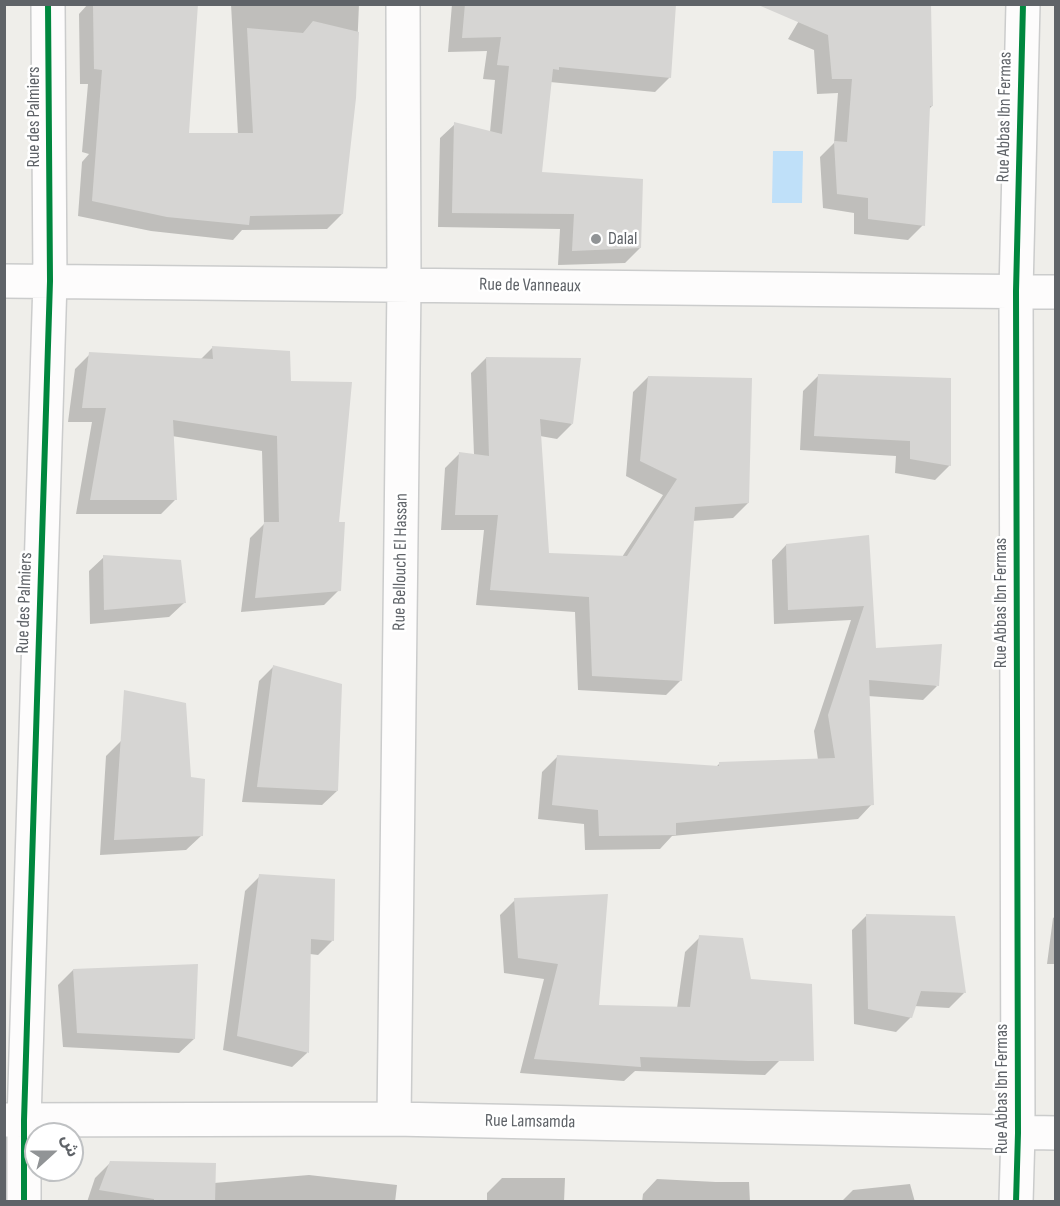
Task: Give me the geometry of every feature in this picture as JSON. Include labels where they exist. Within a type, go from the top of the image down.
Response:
[{"type":"street","name":"Rue des Palmiers","points":[[24,1202],[14,1120],[50,281],[48,4]]},
{"type":"street","name":"Rue Bellouch El Hassan","points":[[394,1119],[404,285],[403,4]]},
{"type":"street","name":"Rue Abbas Ibn Fermas","points":[[1016,1202],[1018,1133],[1016,291],[1023,4]]},
{"type":"street","name":"Rue de Vanneaux","points":[[4,281],[1056,292]]},
{"type":"street","name":"Rue Lamsamda","points":[[14,1120],[394,1119],[1056,1133]]},
{"type":"water","points":[[773,151],[803,151],[802,203],[772,203]]},
{"type":"building","points":[[93,4],[198,4],[189,133],[253,133],[247,28],[303,33],[313,21],[359,32],[356,98],[343,214],[250,216],[249,225],[167,217],[92,201],[102,70],[94,69]]},
{"type":"building","points":[[465,4],[676,4],[671,78],[559,67],[559,70],[553,69],[542,172],[643,179],[641,248],[572,251],[574,214],[452,213],[454,122],[502,134],[509,66],[497,65],[501,37],[462,38]]},
{"type":"building","points":[[756,4],[931,4],[933,106],[930,106],[925,226],[868,219],[868,198],[837,194],[834,141],[847,142],[852,79],[832,79],[828,35]]},
{"type":"building","points":[[212,346],[290,351],[291,381],[352,382],[339,522],[345,522],[341,591],[255,598],[264,522],[279,522],[277,436],[173,420],[177,500],[90,500],[106,408],[82,408],[89,352],[213,359]]},
{"type":"building","points":[[486,357],[581,358],[573,424],[540,419],[549,553],[627,556],[677,479],[640,461],[648,376],[752,378],[749,503],[695,507],[682,681],[592,676],[589,597],[490,590],[498,515],[455,515],[459,452],[489,456]]},
{"type":"building","points":[[818,374],[951,378],[951,466],[910,459],[910,441],[814,436]]},
{"type":"building","points":[[869,535],[876,648],[942,644],[939,686],[869,680],[874,805],[676,823],[676,835],[599,836],[598,810],[552,805],[557,755],[719,766],[719,762],[835,758],[828,715],[864,606],[788,610],[786,544]]},
{"type":"building","points":[[103,555],[181,560],[186,603],[104,610]]},
{"type":"building","points":[[273,665],[342,684],[338,791],[257,787]]},
{"type":"building","points":[[124,690],[186,703],[191,777],[205,779],[203,836],[114,840]]},
{"type":"building","points":[[259,874],[335,879],[334,941],[311,939],[309,1053],[237,1036]]},
{"type":"building","points":[[608,894],[599,1005],[690,1007],[699,935],[743,938],[751,979],[812,984],[814,1061],[640,1057],[641,1067],[534,1059],[558,964],[518,958],[514,898]]},
{"type":"building","points":[[866,914],[955,916],[966,993],[921,991],[912,1018],[868,1009]]},
{"type":"building","points":[[198,964],[195,1039],[77,1033],[73,969]]},
{"type":"building","points":[[110,1161],[216,1163],[215,1202],[154,1202],[154,1199],[99,1190]]},
{"type":"cycle path","points":[[24,1202],[24,1120],[50,281],[48,4]]},
{"type":"cycle path","points":[[1016,1202],[1018,1133],[1016,291],[1023,4]]},
{"type":"place","name":"Dalal","points":[[596,239]]}]
